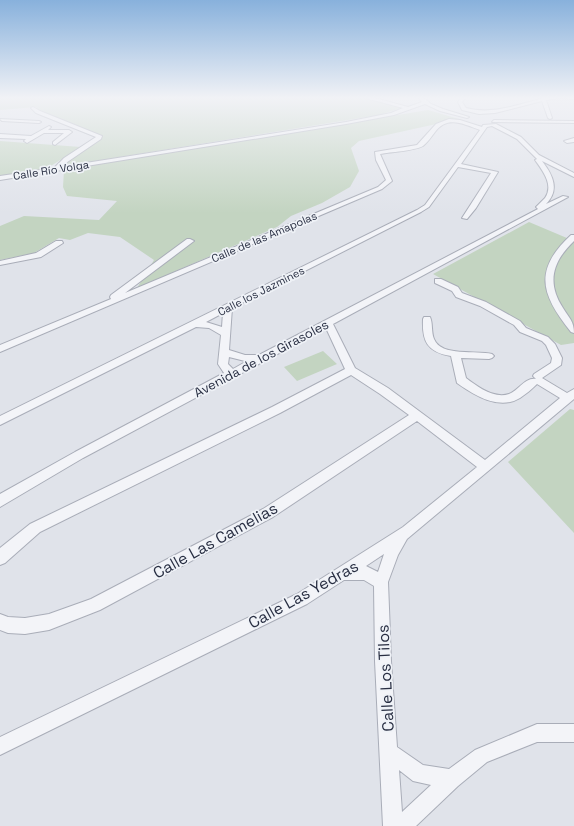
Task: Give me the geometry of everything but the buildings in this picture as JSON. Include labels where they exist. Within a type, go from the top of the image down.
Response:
[{"type":"street","points":[[17,136],[33,138]]},
{"type":"street","points":[[27,141],[36,136]]},
{"type":"street","points":[[54,143],[64,136]]},
{"type":"street","points":[[58,169],[56,167],[62,161],[99,138],[98,136]]},
{"type":"street","name":"Calle Río Volga","points":[[0,178],[267,136]]},
{"type":"street","name":"Calle de las Amapolas","points":[[0,349],[380,188],[389,181],[389,176],[377,159],[377,153],[419,146],[425,142],[430,136]]},
{"type":"street","name":"Calle los Jazmines","points":[[0,421],[419,211],[427,206],[458,165],[474,136]]},
{"type":"street","points":[[515,136],[519,138],[537,156],[554,166],[574,174]]},
{"type":"street","points":[[567,140],[574,140]]},
{"type":"street","points":[[537,156],[537,159],[551,178],[552,191],[546,202]]},
{"type":"street","points":[[458,165],[495,172],[473,208],[465,218]]},
{"type":"street","name":"Avenida de los Girasoles","points":[[0,501],[78,455],[568,196],[546,202],[524,218]]},
{"type":"street","points":[[574,237],[562,246],[553,260],[548,274],[549,287],[553,301],[565,320],[574,330]]},
{"type":"street","points":[[99,308],[190,241]]},
{"type":"street","points":[[0,263],[38,255],[59,243]]},
{"type":"street","points":[[438,281],[455,289],[459,294],[469,300],[483,304],[516,323],[523,330],[545,339],[550,344],[557,358],[556,365],[516,395],[507,398],[490,397],[477,392],[461,380],[456,354]]},
{"type":"street","points":[[204,389],[216,374],[219,366],[223,364],[228,354],[225,333],[228,308]]},
{"type":"street","points":[[426,319],[430,342],[441,351],[456,354],[489,356]]},
{"type":"street","points":[[326,323],[331,328],[351,370],[384,391],[485,466]]},
{"type":"street","points":[[195,324],[207,324],[218,328],[225,333]]},
{"type":"street","points":[[228,354],[261,358]]},
{"type":"street","points":[[223,364],[228,371],[237,371],[239,362],[228,354]]},
{"type":"street","points":[[0,558],[35,528],[276,410],[351,370]]},
{"type":"street","points":[[537,380],[571,396]]},
{"type":"street","name":"Calle Las Yedras","points":[[0,746],[302,599],[402,535],[571,396]]},
{"type":"street","name":"Calle Las Camelias","points":[[0,622],[8,625],[25,626],[49,622],[95,604],[268,513],[416,416]]},
{"type":"street","name":"Calle Los Tilos","points":[[393,826],[383,660],[381,582],[392,552],[402,535]]},
{"type":"street","points":[[342,574],[366,573],[381,582]]},
{"type":"street","points":[[402,826],[451,779],[481,756],[538,732],[574,733]]},
{"type":"street","points":[[389,752],[420,774],[451,779]]},
{"type":"green space","points":[[101,136],[252,136],[64,166],[67,162],[102,138]]},
{"type":"green space","points":[[273,136],[384,136],[359,141],[351,148],[359,171],[350,187],[322,203],[291,216],[277,227],[137,288],[154,260],[120,237],[88,233],[70,240],[59,238],[34,253],[0,260],[0,226],[24,216],[99,220],[117,201],[67,196],[63,187],[64,170]]},
{"type":"green space","points":[[0,141],[81,147],[46,169],[0,176]]},
{"type":"green space","points":[[529,222],[574,241],[574,343],[561,345],[433,274]]},
{"type":"green space","points":[[323,351],[337,364],[297,381],[284,367]]},
{"type":"green space","points":[[570,409],[574,410],[574,533],[508,462]]}]
